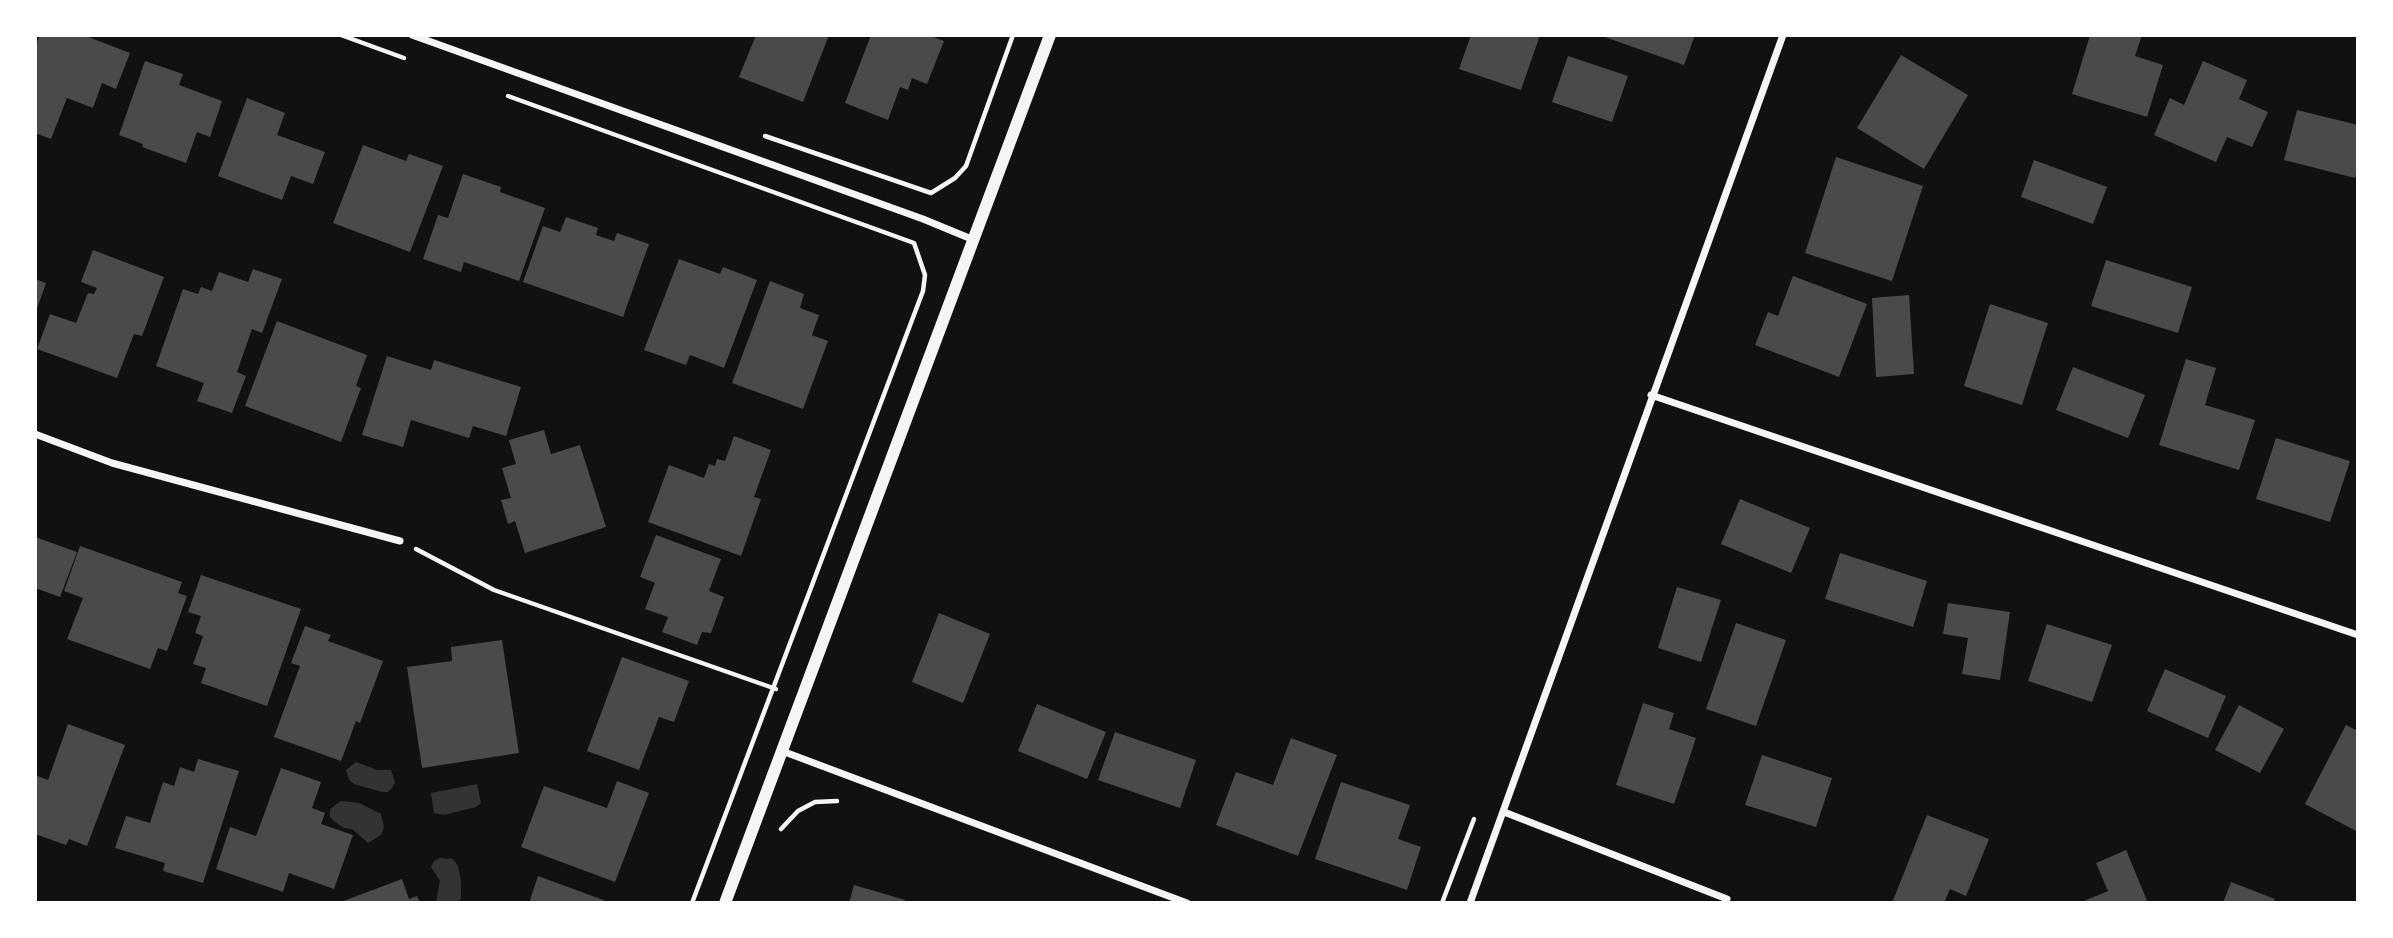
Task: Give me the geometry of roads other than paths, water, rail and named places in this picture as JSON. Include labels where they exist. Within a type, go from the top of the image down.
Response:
[{"type":"street","points":[[414,35],[975,240]]},
{"type":"street","points":[[726,903],[1050,35]]},
{"type":"street","points":[[1470,903],[1783,35]]},
{"type":"street","points":[[1651,395],[2358,635]]},
{"type":"street","points":[[35,435],[112,463],[400,541]]},
{"type":"street","points":[[782,751],[1187,903]]},
{"type":"street","points":[[1504,811],[1727,899]]}]
